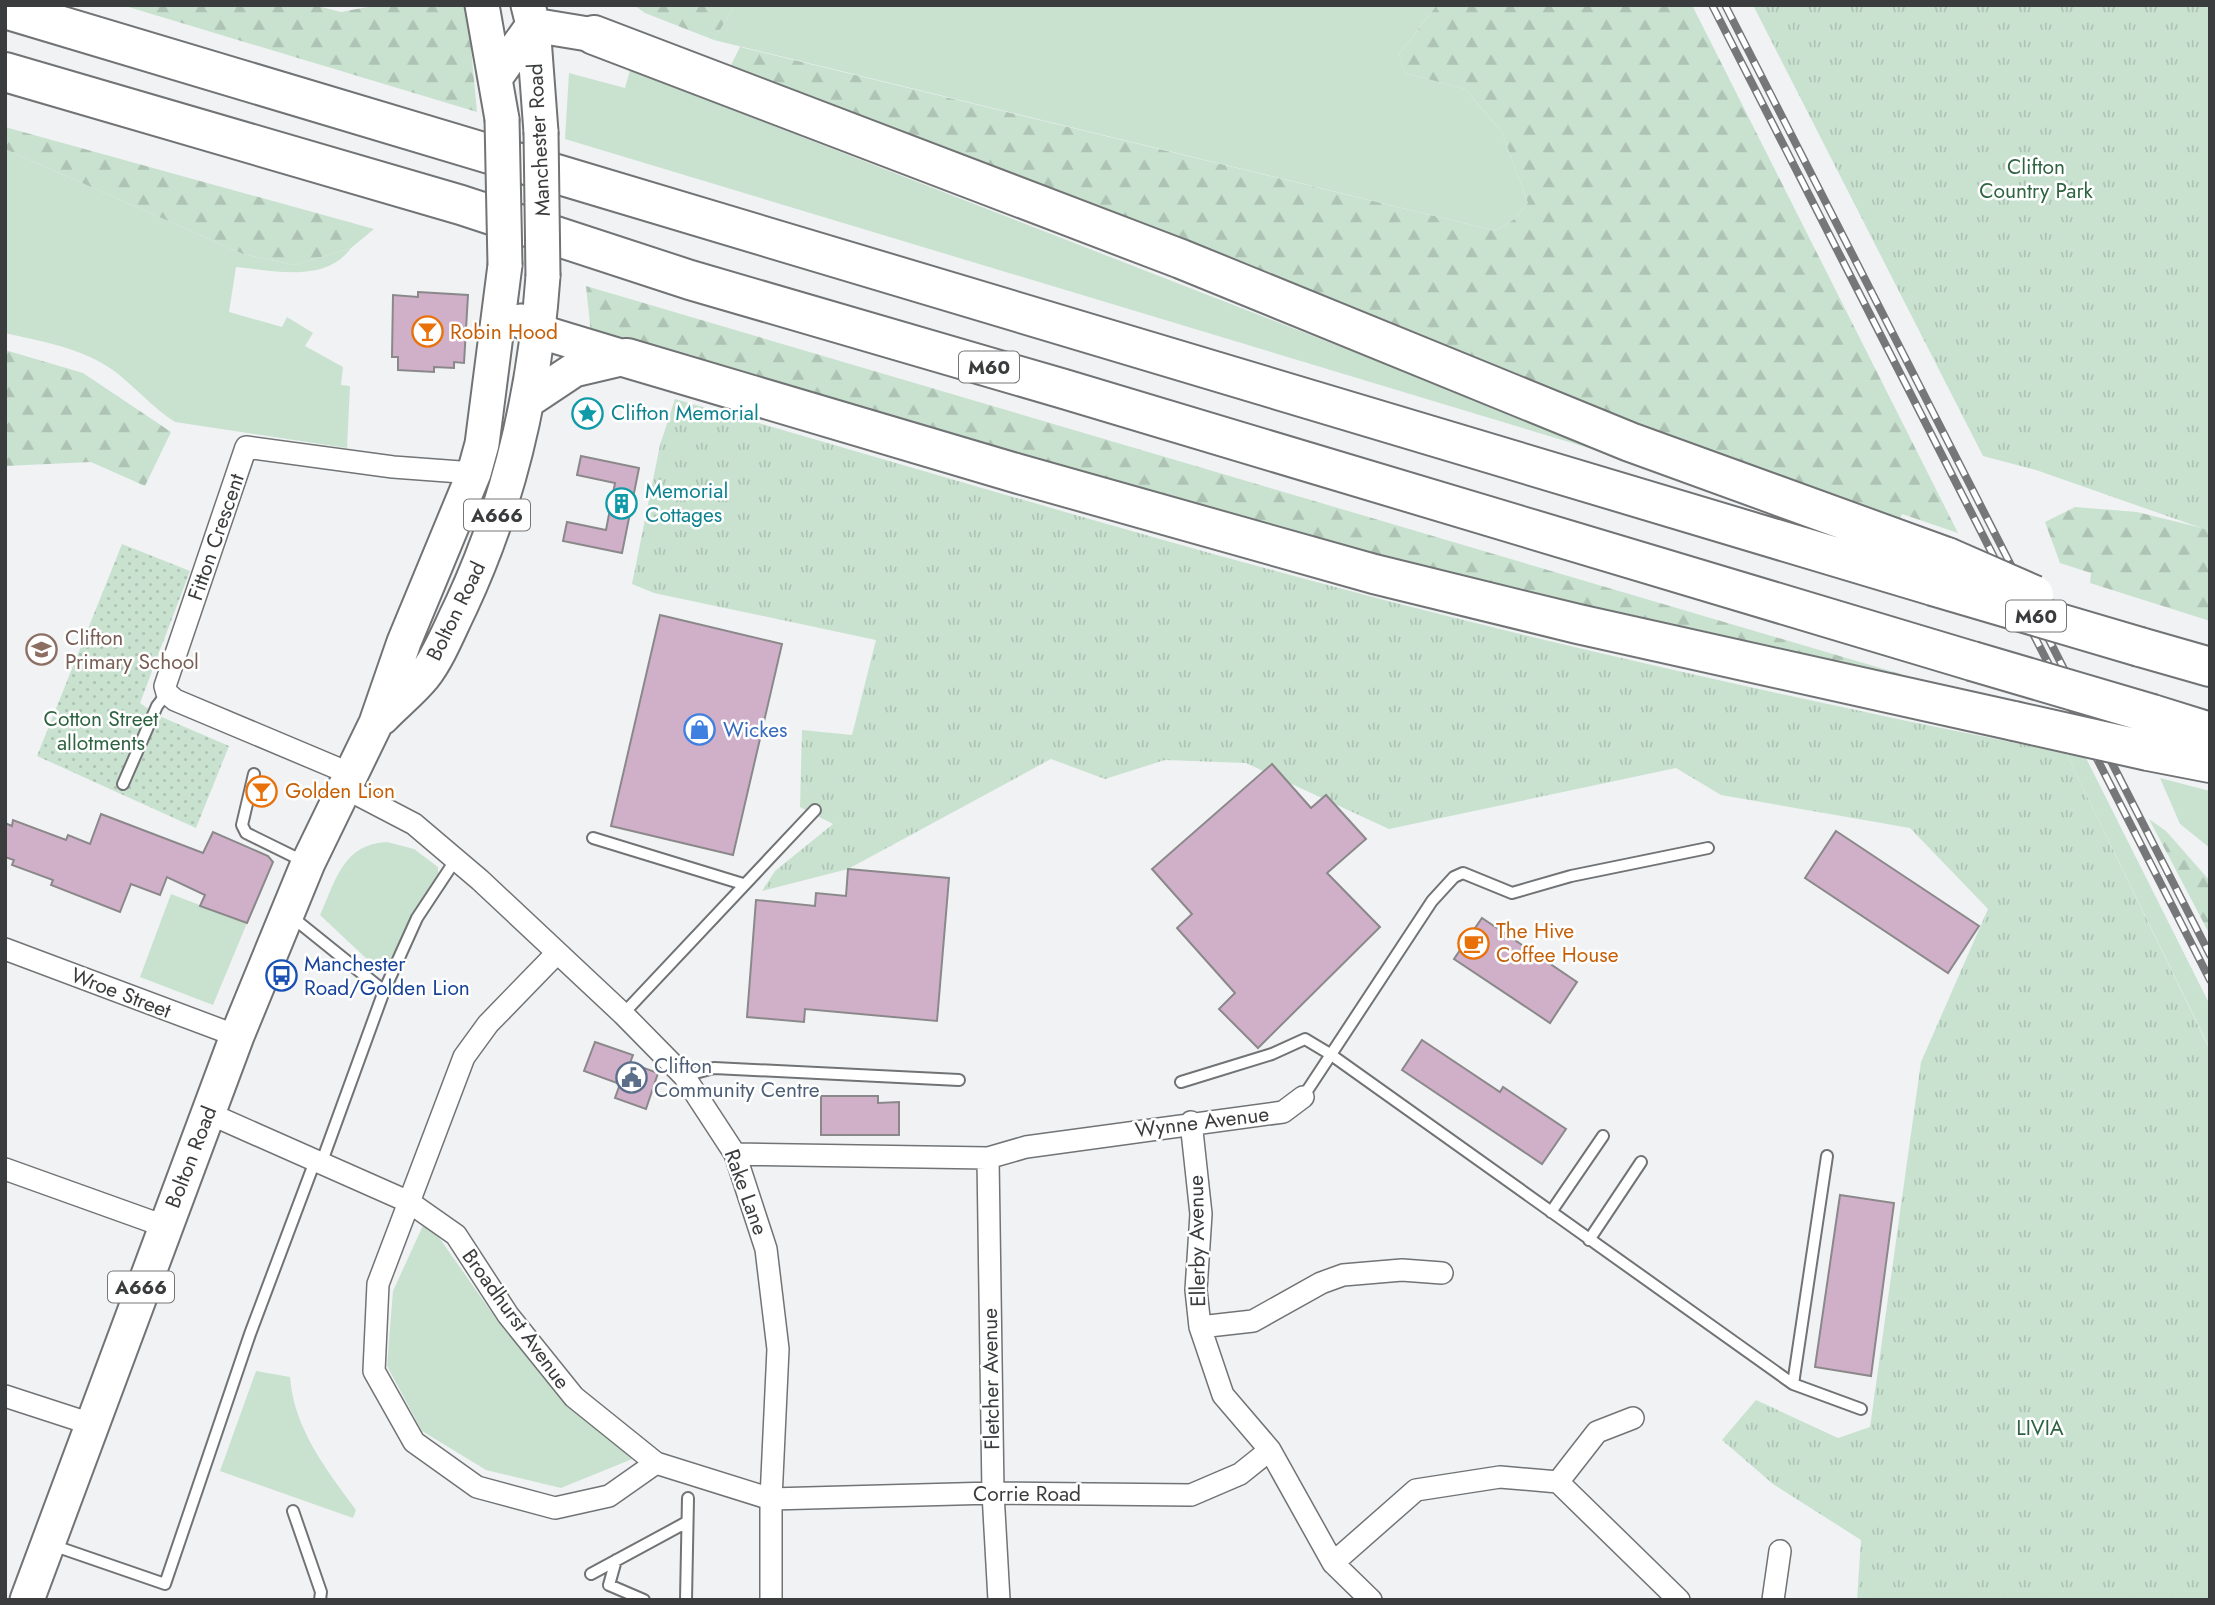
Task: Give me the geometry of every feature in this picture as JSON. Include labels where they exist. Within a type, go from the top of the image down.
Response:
[{"type":"highway","name":"M60","points":[[5,9],[1940,571]]},
{"type":"highway","name":"M60","points":[[594,35],[1181,259],[1940,571],[2140,647],[2210,667]]},
{"type":"highway","name":"M60","points":[[5,72],[461,205],[690,280],[1140,411],[1972,661],[2150,732],[2210,763]]},
{"type":"highway","name":"M60","points":[[627,358],[993,467],[1374,573],[1578,624],[2014,720],[2150,732],[2210,732]]},
{"type":"main road","name":"Manchester Road","points":[[482,5],[502,120],[504,279]]},
{"type":"main road","name":"Manchester Road","points":[[530,15],[541,132],[543,276]]},
{"type":"main road","points":[[496,77],[530,15],[594,35]]},
{"type":"main road","name":"Bolton Road","points":[[376,723],[424,676],[477,572],[500,507],[529,400],[543,276]]},
{"type":"main road","points":[[504,279],[510,310],[523,324],[627,358]]},
{"type":"main road","name":"Bolton Road","points":[[27,1600],[164,1226],[237,1036],[308,863],[376,723],[404,642],[474,473],[482,444],[504,279]]},
{"type":"main road","points":[[529,400],[574,370],[627,358]]},
{"type":"street","name":"Fitton Crescent","points":[[167,693],[165,686],[246,447],[393,467],[474,473]]},
{"type":"street","points":[[167,693],[176,700],[348,781]]},
{"type":"street","name":"Rake Lane","points":[[348,781],[414,824],[456,859],[623,1014],[684,1076],[735,1154],[766,1249],[778,1349],[771,1499],[771,1600]]},
{"type":"street","name":"Wroe Street","points":[[5,949],[237,1036]]},
{"type":"street","points":[[557,954],[488,1024],[464,1057],[378,1284],[374,1371],[414,1442],[477,1488],[555,1508],[609,1496],[656,1463]]},
{"type":"street","name":"Wynne Avenue","points":[[735,1154],[988,1158],[1026,1147],[1191,1122],[1283,1112],[1303,1097]]},
{"type":"street","name":"Broadhurst Avenue","points":[[208,1113],[410,1202],[456,1235],[508,1315],[573,1397],[656,1463],[771,1499]]},
{"type":"street","name":"Ellerby Avenue","points":[[1191,1122],[1201,1214],[1196,1290],[1200,1327],[1223,1395],[1270,1450],[1333,1563],[1371,1600]]},
{"type":"street","name":"Fletcher Avenue","points":[[988,1158],[993,1493],[999,1600]]},
{"type":"street","points":[[5,1168],[164,1226]]},
{"type":"street","points":[[1200,1327],[1253,1321],[1321,1283],[1343,1275],[1402,1270],[1442,1273]]},
{"type":"street","points":[[5,1396],[91,1424]]},
{"type":"street","points":[[1558,1482],[1597,1432],[1633,1418]]},
{"type":"street","name":"Corrie Road","points":[[771,1499],[993,1493],[1191,1495],[1240,1474],[1270,1450]]},
{"type":"street","points":[[1333,1563],[1416,1490],[1500,1477],[1558,1482],[1679,1600]]},
{"type":"street","points":[[1773,1600],[1780,1551]]},
{"type":"lane","points":[[123,785],[157,706],[167,693]]},
{"type":"lane","points":[[254,774],[243,814],[242,825],[246,833],[308,863]]},
{"type":"lane","points":[[623,1014],[815,810]]},
{"type":"lane","points":[[593,838],[743,884]]},
{"type":"lane","name":"Wynne Avenue","points":[[1303,1097],[1432,901],[1454,877],[1467,874],[1512,893],[1571,876],[1708,848]]},
{"type":"lane","points":[[47,1544],[165,1584],[250,1334],[384,991],[417,918],[456,859]]},
{"type":"lane","points":[[287,913],[384,991]]},
{"type":"lane","points":[[1181,1083],[1272,1054],[1305,1039],[1330,1054],[1793,1384],[1861,1409]]},
{"type":"lane","points":[[684,1076],[714,1068],[959,1080]]},
{"type":"lane","points":[[1551,1212],[1603,1136]]},
{"type":"lane","points":[[1793,1384],[1827,1156]]},
{"type":"lane","points":[[1589,1240],[1641,1162]]},
{"type":"lane","points":[[686,1600],[688,1498]]},
{"type":"lane","points":[[293,1511],[321,1592],[320,1600]]},
{"type":"lane","points":[[643,1600],[591,1574],[687,1522]]},
{"type":"lane","points":[[609,1585],[616,1560]]},
{"type":"green space","points":[[122,5],[314,5],[341,12],[378,5],[467,5],[477,112]]},
{"type":"green space","points":[[634,5],[735,5],[714,40],[645,13]]},
{"type":"green space","points":[[735,5],[1437,5],[1399,54],[1405,73],[1465,89],[1502,132],[1528,203],[1513,220],[1496,231],[714,40]]},
{"type":"green space","points":[[1437,5],[1692,5],[1958,533],[1902,514],[1900,520],[1649,429],[730,67],[740,47],[1496,231],[1513,220],[1528,203],[1502,132],[1465,89],[1405,73],[1399,54]]},
{"type":"green space","name":"Clifton Country Park","points":[[1753,5],[2210,5],[2210,531],[2036,470],[1983,456]]},
{"type":"green space","points":[[630,70],[1642,464],[565,139],[569,73],[625,88]]},
{"type":"green space","points":[[5,127],[374,229],[351,248],[294,265],[243,254],[5,149]]},
{"type":"green space","points":[[5,149],[243,254],[294,265],[351,248],[327,267],[313,271],[282,272],[236,267],[229,312],[282,327],[287,317],[313,333],[305,346],[343,367],[341,385],[350,386],[347,448],[175,422],[117,373],[91,357],[63,347],[5,333]]},
{"type":"green space","points":[[586,286],[1958,691],[1956,698],[1268,530],[591,334]]},
{"type":"green space","points":[[5,350],[83,373],[171,432],[145,486],[91,462],[5,466]]},
{"type":"green space","name":"LIVIA","points":[[675,399],[1200,550],[1410,607],[1722,681],[2066,753],[2210,1050],[2210,1600],[1857,1600],[1861,1540],[1773,1484],[1722,1440],[1756,1400],[1838,1438],[1870,1427],[1921,1062],[1988,909],[1910,828],[1721,795],[1676,768],[1389,829],[1246,763],[1165,760],[1105,779],[1051,759],[848,869],[762,891],[775,871],[833,824],[800,807],[802,730],[852,735],[876,640],[654,593],[632,584],[660,445]]},
{"type":"green space","points":[[2075,507],[2137,512],[2210,530],[2210,621],[2090,583],[2091,573],[2060,563],[2045,522]]},
{"type":"green space","name":"Cotton Street allotments","points":[[122,544],[190,571],[140,703],[157,715],[229,746],[196,828],[37,756]]},
{"type":"green space","points":[[2066,753],[2086,758],[2210,1005],[2210,1049]]},
{"type":"green space","points":[[2160,778],[2210,791],[2210,848],[2180,824]]},
{"type":"green space","points":[[2149,819],[2166,831],[2210,881],[2210,935]]},
{"type":"green space","points":[[387,842],[414,849],[438,867],[438,874],[391,963],[383,969],[369,961],[320,915],[337,877],[351,857],[372,844]]},
{"type":"green space","points":[[171,894],[247,923],[213,1005],[140,977]]},
{"type":"green space","points":[[426,1219],[497,1320],[568,1401],[637,1457],[561,1488],[486,1470],[422,1431],[387,1366],[393,1291]]},
{"type":"green space","points":[[256,1371],[290,1377],[298,1414],[305,1431],[323,1464],[356,1510],[353,1518],[220,1471]]},
{"type":"building","name":"Robin Hood","points":[[418,292],[468,295],[464,363],[454,362],[454,368],[434,367],[434,372],[398,370],[398,357],[392,357],[393,295],[418,297]]},
{"type":"building","name":"Memorial Cottages","points":[[581,456],[639,468],[622,553],[563,541],[567,522],[606,530],[615,483],[577,475]]},
{"type":"building","points":[[660,615],[782,644],[733,855],[611,826]]},
{"type":"building","points":[[1272,764],[1311,808],[1326,795],[1366,839],[1327,873],[1380,927],[1258,1048],[1219,1009],[1235,993],[1177,928],[1192,914],[1152,869]]},
{"type":"building","points":[[101,814],[203,853],[213,832],[268,856],[273,862],[247,923],[200,906],[205,895],[167,877],[160,895],[131,884],[120,912],[51,885],[53,880],[12,865],[14,860],[5,857],[5,823],[12,826],[13,820],[66,840],[68,835],[90,844]]},
{"type":"building","points":[[1836,831],[1979,926],[1948,973],[1805,878]]},
{"type":"building","points":[[848,869],[949,878],[937,1021],[805,1009],[804,1022],[747,1017],[756,900],[815,906],[816,893],[846,896]]},
{"type":"building","points":[[1482,918],[1577,982],[1550,1023],[1454,959]]},
{"type":"building","points":[[1422,1040],[1500,1092],[1503,1087],[1566,1129],[1542,1164],[1402,1070]]},
{"type":"building","name":"Clifton Community Centre","points":[[595,1042],[633,1055],[630,1063],[658,1073],[646,1109],[615,1098],[620,1084],[584,1071]]},
{"type":"building","points":[[821,1096],[878,1096],[878,1103],[899,1102],[899,1135],[821,1135]]},
{"type":"building","points":[[1840,1195],[1894,1203],[1871,1376],[1815,1367]]},
{"type":"railway","points":[[1712,5],[2210,980]]},
{"type":"railway","points":[[1725,5],[2210,955]]},
{"type":"place","name":"Robin Hood","points":[[427,332]]},
{"type":"place","name":"Clifton Memorial","points":[[588,413]]},
{"type":"place","name":"Memorial Cottages","points":[[622,503]]},
{"type":"place","name":"Clifton Primary School","points":[[42,650]]},
{"type":"place","name":"Wickes","points":[[700,730]]},
{"type":"place","name":"Golden Lion","points":[[262,791]]},
{"type":"place","name":"The Hive Coffee House","points":[[1473,943]]},
{"type":"place","name":"Manchester Road/Golden Lion","points":[[281,976]]},
{"type":"place","name":"Clifton Community Centre","points":[[631,1078]]}]
